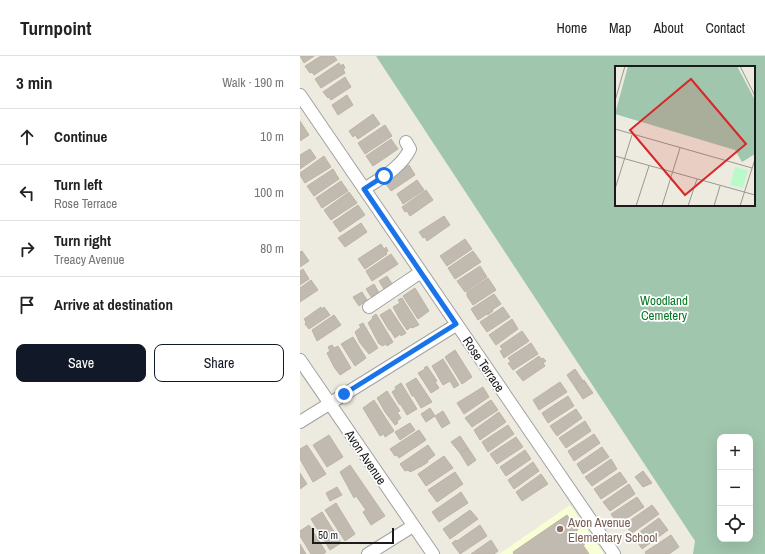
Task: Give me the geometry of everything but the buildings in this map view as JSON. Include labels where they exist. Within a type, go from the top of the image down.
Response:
[{"type":"street","name":"Rose Terrace","points":[[300,95],[614,554]]},
{"type":"street","points":[[364,189],[399,165],[410,150],[406,142]]},
{"type":"street","points":[[369,307],[421,272]]},
{"type":"street","points":[[300,422],[456,324]]},
{"type":"street","name":"Avon Avenue","points":[[300,360],[433,554]]},
{"type":"street","points":[[368,554],[413,526]]},
{"type":"shaded area","name":"Avon Avenue Elementary School","points":[[570,505],[604,554],[499,554]]},
{"type":"green space","name":"Woodland Cemetery","points":[[376,56],[765,56],[765,554],[693,554],[695,541]]},
{"type":"place","name":"Avon Avenue Elementary School","points":[[560,529]]},
{"type":"route","points":[[344,394],[456,324],[364,189],[384,176]]}]
